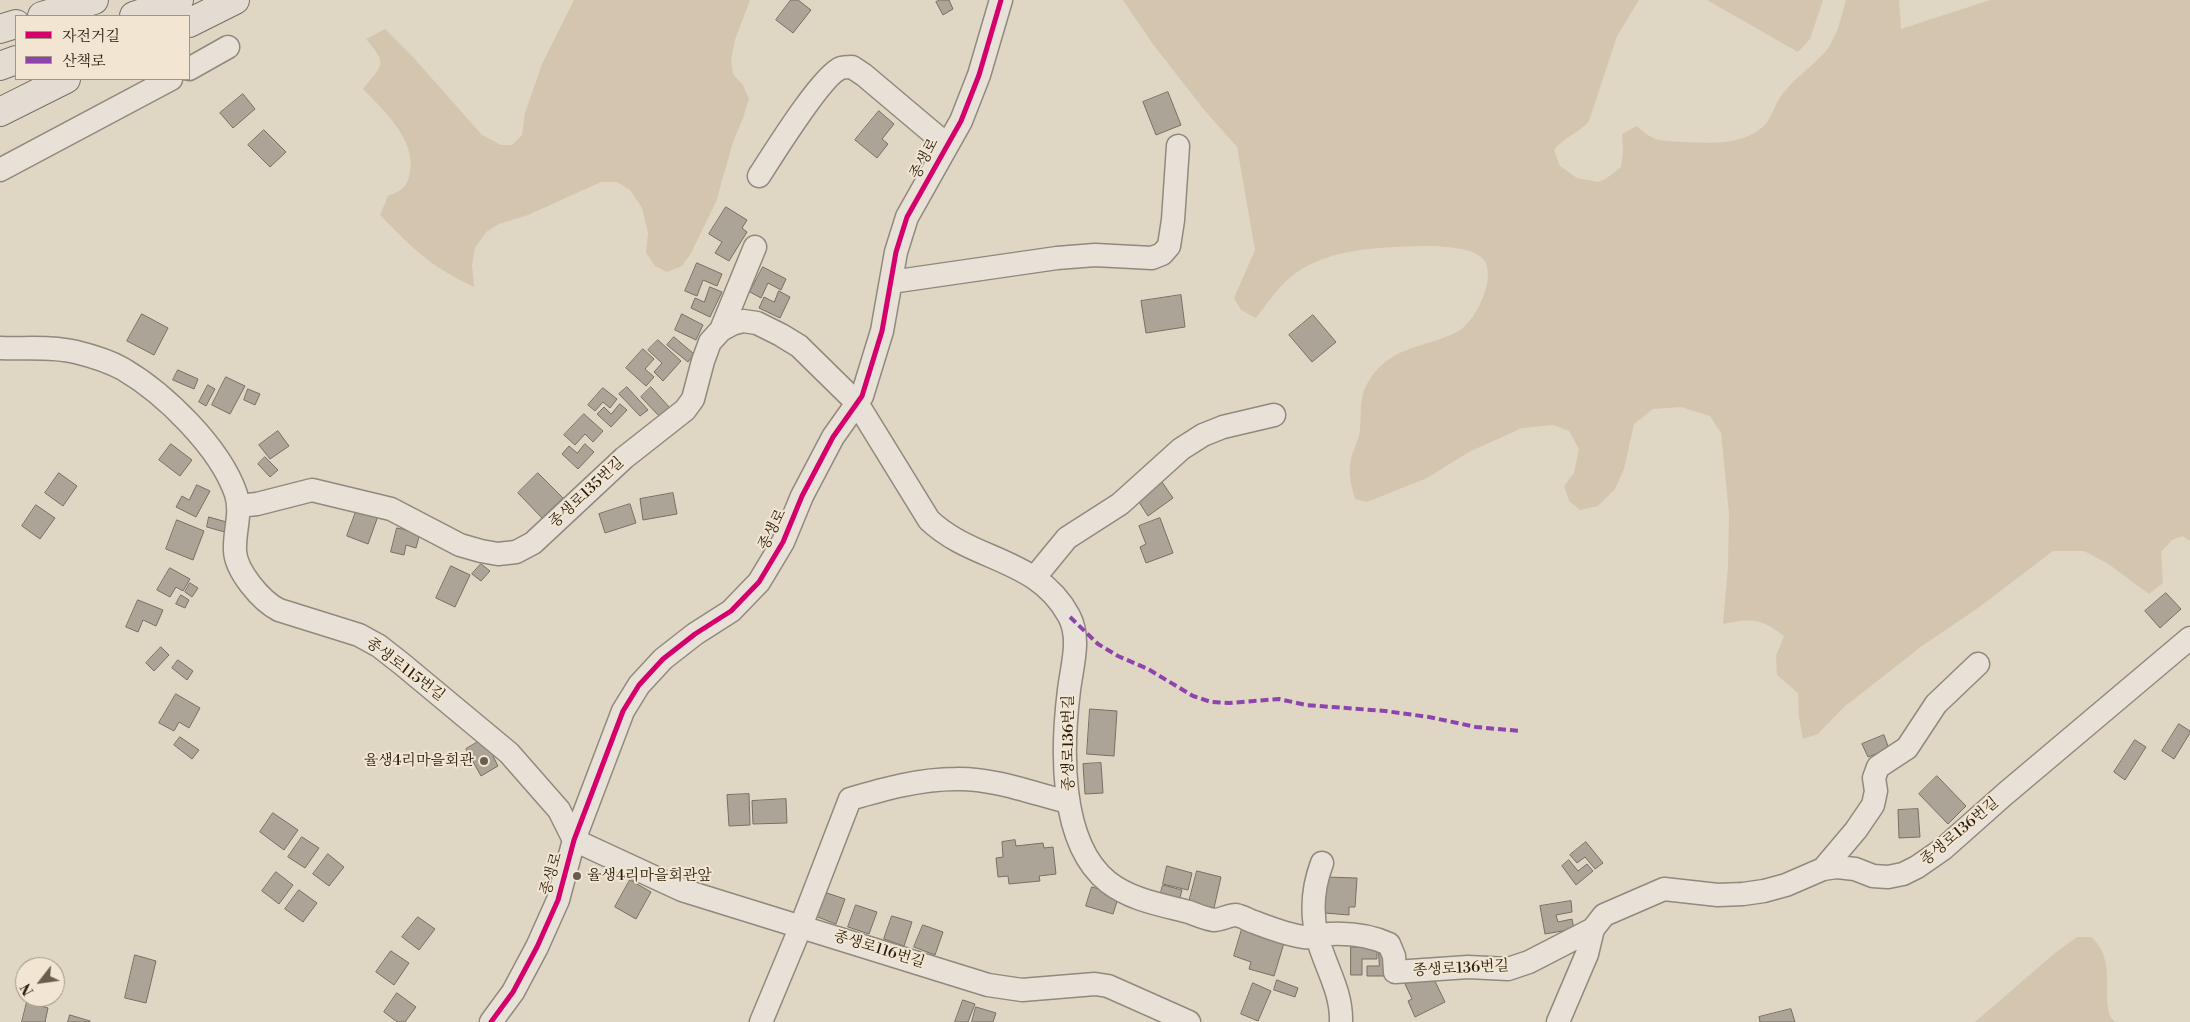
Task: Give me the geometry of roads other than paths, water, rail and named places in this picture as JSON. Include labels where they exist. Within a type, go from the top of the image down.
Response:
[{"type":"highway","points":[[45,15],[94,0]]},
{"type":"highway","points":[[137,15],[179,0]]},
{"type":"highway","points":[[190,22],[234,0]]},
{"type":"highway","points":[[0,29],[15,24]]},
{"type":"highway","points":[[0,66],[15,60]]},
{"type":"highway","points":[[0,112],[64,80]]},
{"type":"street","name":"종생로","points":[[491,1022],[513,992],[537,947],[558,900],[574,840],[623,711],[639,685],[663,659],[695,634],[731,611],[759,582],[783,542],[802,496],[834,437],[862,396],[882,331],[896,252],[907,217],[960,121],[979,75],[1001,0]]},
{"type":"street","points":[[190,68],[228,48]]},
{"type":"street","points":[[759,176],[827,79],[840,68],[852,67],[858,71],[947,145]]},
{"type":"street","points":[[0,170],[168,80]]},
{"type":"street","points":[[891,282],[1057,258],[1095,255],[1152,258],[1162,254],[1169,246],[1173,220],[1178,146]]},
{"type":"street","name":"종생로135번길","points":[[238,506],[257,504],[312,490],[390,509],[460,544],[482,552],[498,554],[516,552],[533,543],[624,458],[685,410],[693,399],[702,361],[710,342],[721,330],[755,247]]},
{"type":"street","points":[[721,330],[743,321],[757,323],[781,334],[805,352],[857,403]]},
{"type":"street","name":"종생로115번길","points":[[0,348],[74,351],[122,368],[150,388],[212,450],[226,472],[236,495],[238,506],[239,518],[235,552],[238,563],[259,596],[268,605],[279,610],[360,635],[402,664],[509,753],[558,810],[574,840]]},
{"type":"street","name":"종생로136번길","points":[[857,403],[929,520],[956,541],[1022,569],[1034,577],[1044,584],[1058,599],[1070,617],[1075,638],[1075,654],[1066,708],[1066,779],[1071,823],[1087,855],[1108,882],[1136,897],[1215,920],[1236,915],[1283,933],[1306,938],[1348,934],[1374,937],[1389,944],[1394,956],[1395,972],[1468,967],[1508,969],[1529,962],[1593,929],[1604,916],[1664,889],[1718,895],[1743,894],[1786,885],[1823,869],[1837,867],[1855,869],[1873,876],[1888,877],[1903,874],[1918,867],[1943,849],[2005,794],[2190,638]]},
{"type":"street","points":[[1034,577],[1067,538],[1120,504],[1181,448],[1203,435],[1223,427],[1274,415]]},
{"type":"street","points":[[1823,869],[1856,830],[1874,805],[1876,791],[1874,778],[1878,766],[1906,748],[1936,704],[1978,664]]},
{"type":"street","points":[[761,1022],[801,926],[850,798],[896,786],[956,778],[983,781],[1068,802]]},
{"type":"street","name":"종생로116번길","points":[[574,840],[682,890],[988,985],[1022,990],[1095,984],[1108,986],[1189,1022]]},
{"type":"street","points":[[1322,864],[1314,884],[1317,936],[1338,997],[1341,1022]]},
{"type":"street","points":[[1558,1022],[1587,954],[1593,929]]},
{"type":"place","name":"율생4리마을회관","points":[[484,761]]},
{"type":"place","name":"율생4리마을회관앞","points":[[577,876]]}]
